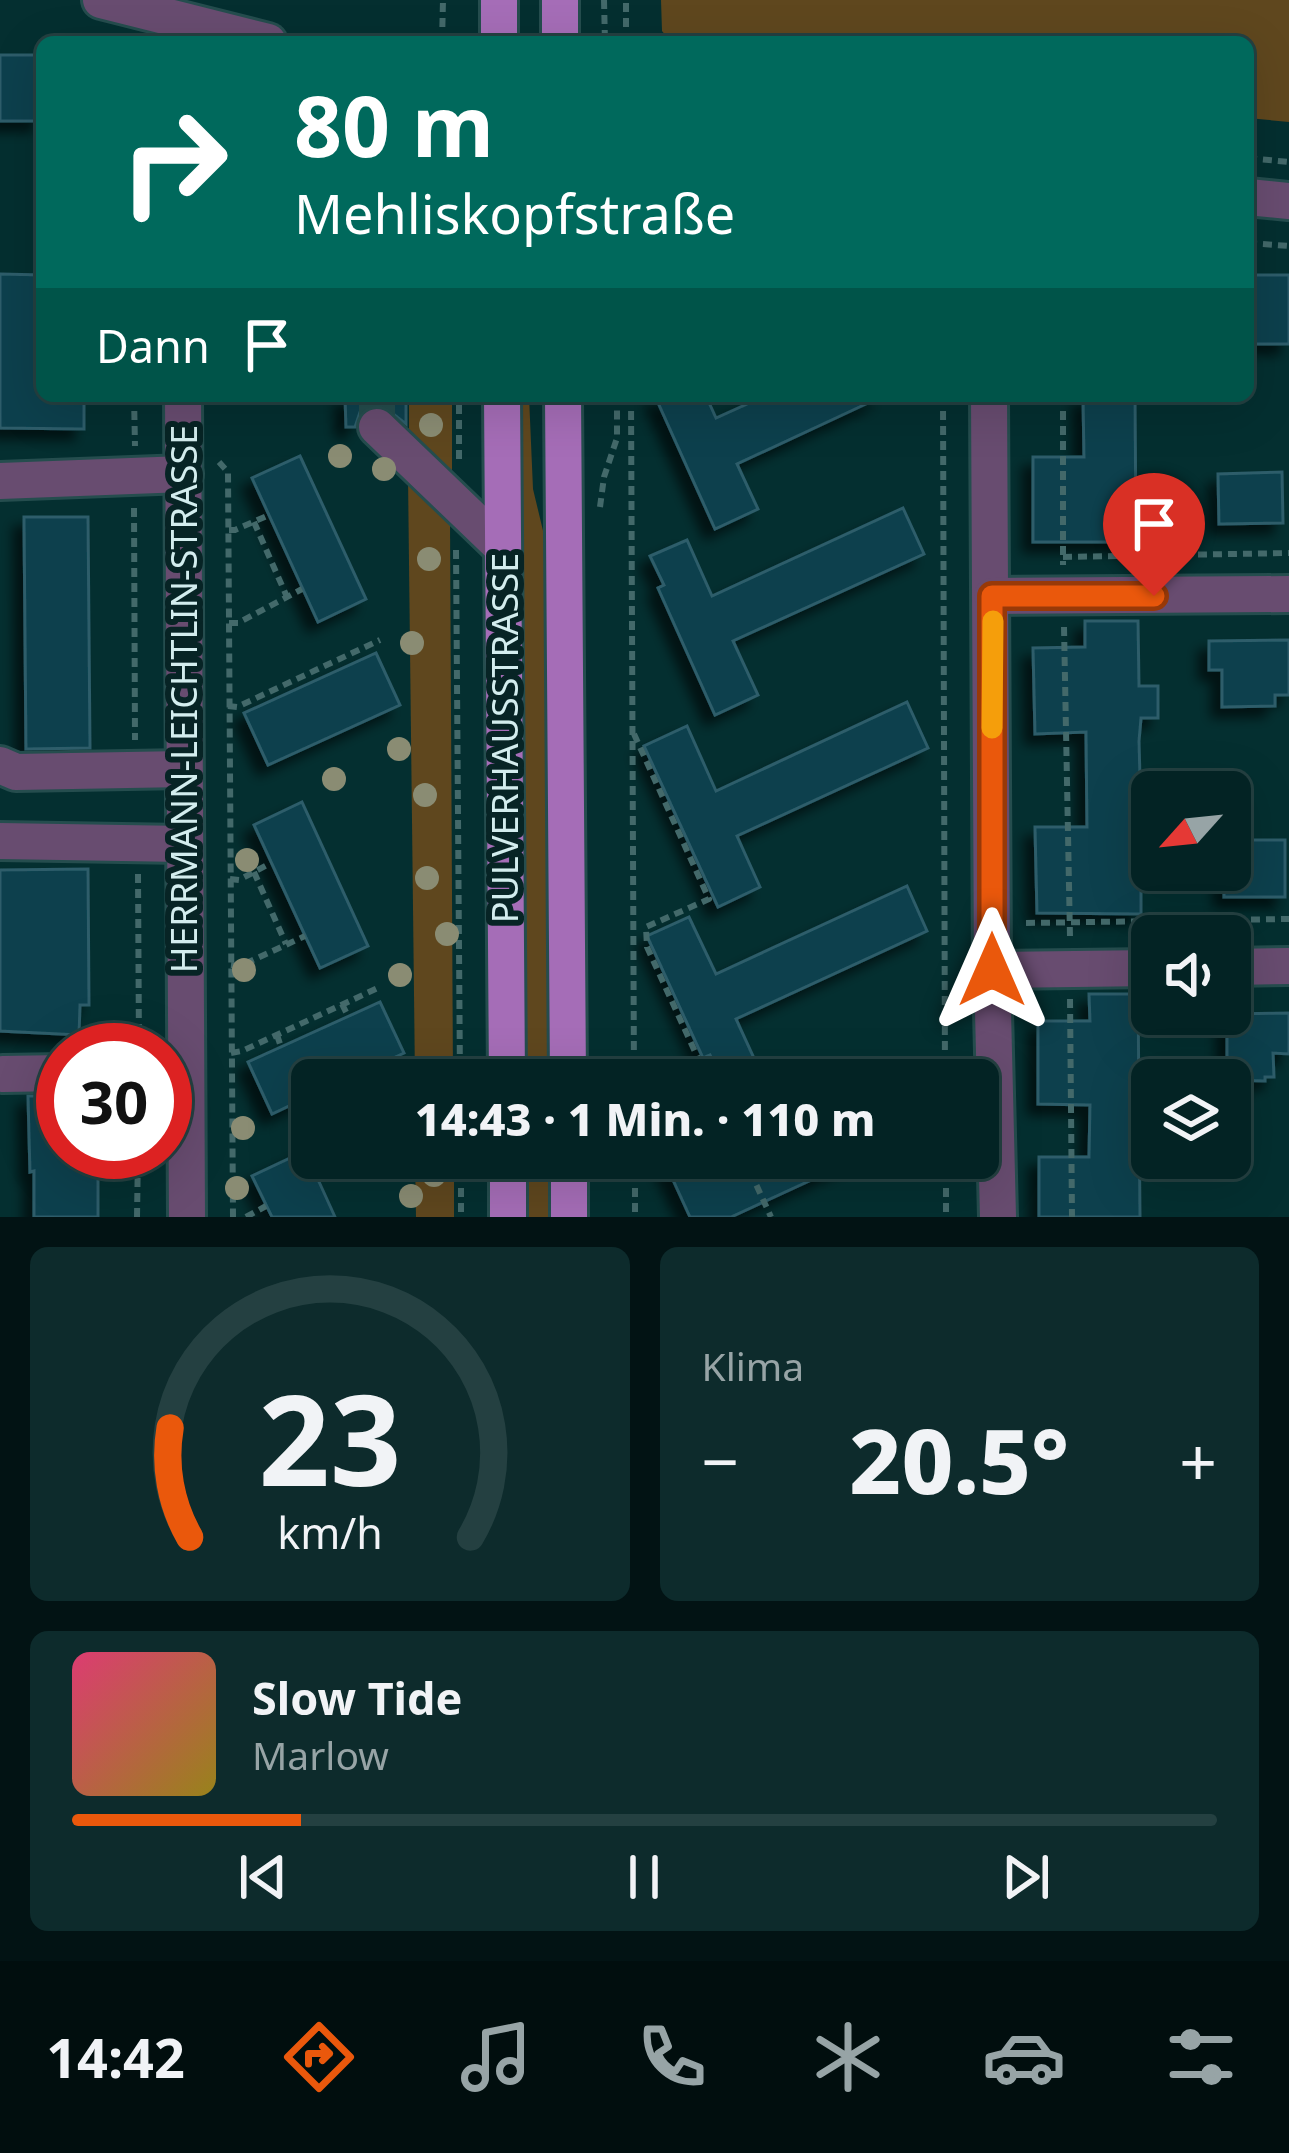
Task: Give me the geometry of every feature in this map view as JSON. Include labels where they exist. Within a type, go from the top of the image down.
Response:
[{"type":"main road","points":[[499,0],[499,36]]},
{"type":"main road","points":[[560,0],[560,36]]},
{"type":"main road","name":"PULVERHAUSSTRASSE","points":[[502,402],[507,1059]]},
{"type":"main road","name":"PULVERHAUSSTRASSE","points":[[563,402],[568,1059]]},
{"type":"main road","points":[[508,1179],[508,1217]]},
{"type":"main road","points":[[568,1179],[569,1217]]},
{"type":"street","points":[[101,0],[192,32],[222,36]]},
{"type":"street","points":[[1254,198],[1289,201]]},
{"type":"street","points":[[989,402],[998,1217]]},
{"type":"street","name":"HERRMANN-LEICHTLIN-STRASSE","points":[[178,1023],[184,844],[183,411]]},
{"type":"street","points":[[377,427],[503,548]]},
{"type":"street","points":[[0,481],[184,474]]},
{"type":"street","points":[[992,596],[1289,594]]},
{"type":"street","points":[[0,765],[16,772],[184,769]]},
{"type":"street","points":[[0,841],[184,844]]},
{"type":"street","points":[[1251,967],[1289,966]]},
{"type":"street","points":[[992,970],[1131,968]]},
{"type":"street","points":[[3,1074],[36,1073]]},
{"type":"street","name":"HERRMANN-LEICHTLIN-STRASSE","points":[[184,1179],[187,1217]]},
{"type":"path","points":[[442,36],[443,0]]},
{"type":"path","points":[[604,0],[605,36]]},
{"type":"path","points":[[626,0],[626,36]]},
{"type":"path","points":[[1254,159],[1289,162]]},
{"type":"path","points":[[1254,243],[1289,246]]},
{"type":"path","points":[[134,402],[135,770]]},
{"type":"path","points":[[459,402],[460,1059]]},
{"type":"path","points":[[631,402],[634,1059]]},
{"type":"path","points":[[943,402],[945,1059]]},
{"type":"path","points":[[1063,402],[1072,1217]]},
{"type":"path","points":[[183,411],[228,472],[233,1217]]},
{"type":"path","points":[[229,530],[268,515]]},
{"type":"path","points":[[254,522],[287,597]]},
{"type":"path","points":[[1064,557],[1289,553]]},
{"type":"path","points":[[229,623],[238,623],[302,590]]},
{"type":"path","points":[[229,706],[271,696],[380,640]]},
{"type":"path","points":[[633,730],[710,899],[634,928]]},
{"type":"path","points":[[138,844],[139,1023]]},
{"type":"path","points":[[230,879],[239,880],[272,863]]},
{"type":"path","points":[[254,872],[286,944]]},
{"type":"path","points":[[992,923],[1289,919]]},
{"type":"path","points":[[646,927],[647,947],[698,1059]]},
{"type":"path","points":[[231,965],[240,966],[305,936]]},
{"type":"path","points":[[231,1053],[380,987]]},
{"type":"path","points":[[343,1004],[348,1016]]},
{"type":"path","points":[[277,1035],[281,1047]]},
{"type":"path","points":[[137,1217],[138,1179]]},
{"type":"path","points":[[461,1179],[461,1217]]},
{"type":"path","points":[[634,1179],[635,1217]]},
{"type":"path","points":[[754,1179],[771,1217]]},
{"type":"path","points":[[946,1179],[946,1217]]},
{"type":"path","points":[[246,1217],[266,1206]]},
{"type":"shaded area","points":[[661,0],[1289,0],[1289,122],[1254,119],[1254,36],[666,36]]},
{"type":"shaded area","points":[[409,402],[452,402],[452,477],[409,434]]},
{"type":"shaded area","points":[[520,402],[529,402],[533,489],[545,539],[549,1059],[524,1059]]},
{"type":"shaded area","points":[[408,476],[450,521],[453,1059],[415,1059]]},
{"type":"shaded area","points":[[415,1179],[454,1179],[454,1217],[416,1217]]},
{"type":"shaded area","points":[[525,1179],[550,1179],[550,1217],[525,1217]]},
{"type":"building","points":[[0,55],[36,55],[36,121],[0,121]]},
{"type":"building","points":[[0,274],[36,275],[36,402],[84,402],[84,429],[0,428]]},
{"type":"building","points":[[1254,275],[1289,275],[1289,344],[1254,344]]},
{"type":"building","points":[[345,402],[406,402],[406,424],[383,406],[372,405],[360,412],[355,427],[346,427]]},
{"type":"building","points":[[658,402],[709,402],[716,418],[752,402],[870,402],[737,464],[758,509],[715,529]]},
{"type":"building","points":[[1083,402],[1135,402],[1136,542],[1033,542],[1033,457],[1084,457]]},
{"type":"building","points":[[300,456],[366,599],[318,622],[252,478]]},
{"type":"building","points":[[1282,472],[1283,523],[1219,524],[1218,474]]},
{"type":"building","points":[[903,508],[924,554],[733,641],[758,695],[715,715],[658,588],[664,585],[650,556],[687,540],[712,596]]},
{"type":"building","points":[[24,517],[88,517],[90,748],[26,749]]},
{"type":"building","points":[[1085,621],[1138,621],[1139,686],[1158,686],[1158,718],[1141,718],[1140,771],[1131,771],[1131,891],[1141,891],[1141,914],[1037,913],[1035,827],[1087,827],[1086,732],[1035,734],[1033,648],[1085,647]]},
{"type":"building","points":[[1289,640],[1289,695],[1275,695],[1275,706],[1222,707],[1222,670],[1209,670],[1209,641]]},
{"type":"building","points":[[376,653],[400,705],[268,765],[244,713]]},
{"type":"building","points":[[907,702],[928,748],[737,836],[760,887],[718,907],[644,746],[687,726],[716,791]]},
{"type":"building","points":[[302,802],[368,946],[320,968],[254,825]]},
{"type":"building","points":[[1251,840],[1285,840],[1285,897],[1224,897],[1224,891],[1251,891]]},
{"type":"building","points":[[88,869],[89,1005],[80,1005],[79,1023],[36,1023],[36,1033],[0,1031],[0,870]]},
{"type":"building","points":[[907,886],[927,931],[736,1019],[754,1059],[703,1058],[647,936],[689,917],[716,974]]},
{"type":"building","points":[[1089,994],[1131,994],[1131,1035],[1138,1035],[1139,1059],[1131,1059],[1131,1179],[1140,1179],[1140,1217],[1039,1217],[1039,1157],[1089,1157],[1090,1105],[1038,1104],[1038,1021],[1090,1021]]},
{"type":"building","points":[[380,1002],[404,1053],[391,1059],[291,1059],[291,1105],[272,1114],[248,1062]]},
{"type":"building","points":[[1289,1013],[1289,1054],[1273,1053],[1274,1077],[1265,1077],[1265,1081],[1251,1081],[1251,1059],[1227,1059],[1227,1035],[1251,1035],[1251,1014]]},
{"type":"building","points":[[28,1096],[36,1096],[36,1179],[98,1179],[98,1217],[34,1217],[34,1171],[30,1172]]},
{"type":"building","points":[[291,1158],[291,1179],[318,1179],[335,1217],[272,1217],[252,1176]]},
{"type":"building","points":[[673,1179],[813,1179],[731,1217],[690,1217]]},
{"type":"tunnel","points":[[377,402],[377,427]]},
{"type":"slow traffic","points":[[992,728],[993,621]]},
{"type":"route","points":[[992,970],[992,596],[1154,596]]}]
